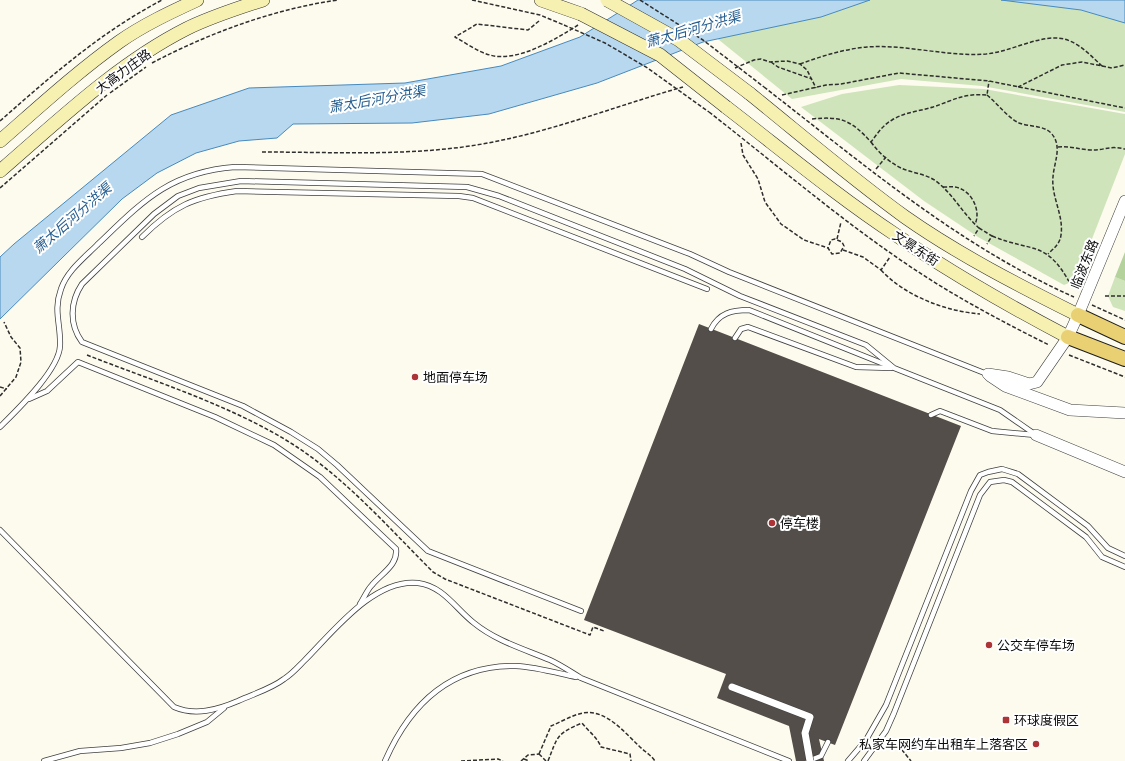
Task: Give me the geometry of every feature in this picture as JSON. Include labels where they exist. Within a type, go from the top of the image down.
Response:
[{"type":"main road","name":"大高力庄路","points":[[0,141],[51,96],[120,41],[175,10],[197,0]]},
{"type":"main road","name":"大高力庄路","points":[[0,172],[65,115],[132,61],[186,29],[263,0]]},
{"type":"main road","name":"文景东街","points":[[607,0],[679,40],[749,93],[873,193],[907,218],[974,260],[1078,315],[1125,337]]},
{"type":"main road","points":[[546,1],[580,19]]},
{"type":"main road","name":"文景东街","points":[[580,19],[660,54],[726,107],[895,235],[982,289],[1068,337],[1125,359]]},
{"type":"street","name":"临波东路","points":[[988,374],[1008,377],[1029,384],[1037,382],[1068,337],[1125,201]]},
{"type":"street","points":[[988,374],[1005,386],[1070,410],[1125,413]]},
{"type":"street","points":[[1036,435],[1125,472]]},
{"type":"street","points":[[732,686],[810,717],[805,733],[809,761]]},
{"type":"lane","points":[[0,427],[28,400],[50,371],[57,359],[60,337],[56,316],[57,302],[61,288],[74,268],[146,199],[162,188],[180,178],[201,172],[235,167],[449,171],[482,174],[690,254],[730,272],[988,374]]},
{"type":"lane","points":[[581,611],[428,551],[318,449],[264,417],[243,406],[82,342],[73,323],[72,312],[76,292],[82,284],[154,214],[178,196],[199,188],[241,181],[467,187],[498,196],[685,269],[740,296],[866,345],[894,368]]},
{"type":"lane","points":[[142,237],[168,213],[191,201],[212,194],[237,191],[459,196],[474,198],[707,289]]},
{"type":"lane","points":[[711,329],[715,321],[728,312],[749,310],[1000,410],[1036,435]]},
{"type":"lane","points":[[735,338],[741,329],[748,327],[856,367],[894,368]]},
{"type":"lane","points":[[28,400],[47,391],[78,362],[239,427],[296,459],[320,476],[396,549],[397,556],[394,563],[371,586],[358,607]]},
{"type":"lane","points":[[931,415],[940,411],[992,431],[1036,435]]},
{"type":"lane","points":[[848,761],[866,740],[886,704],[971,491],[980,475],[1002,469],[1018,474],[1088,526],[1108,548],[1125,556]]},
{"type":"lane","points":[[864,761],[886,731],[894,714],[980,495],[990,482],[1004,480],[1012,482],[1086,537],[1102,557],[1125,567]]},
{"type":"lane","points":[[0,530],[174,706],[190,712],[225,707]]},
{"type":"lane","points":[[44,761],[80,751],[150,743],[178,734],[207,722],[225,707],[284,679],[358,607],[379,592],[407,582],[430,586],[438,590],[474,623],[505,643],[551,661],[582,678],[788,761]]},
{"type":"lane","points":[[385,761],[400,732],[414,711],[429,695],[455,679],[474,671],[496,667],[518,666],[582,678]]},
{"type":"lane","points":[[809,761],[821,756],[828,742]]},
{"type":"path","points":[[0,121],[63,66],[100,38],[138,13],[162,0]]},
{"type":"path","points":[[0,188],[108,94],[150,64],[167,55],[259,17],[307,4],[338,0]]},
{"type":"path","points":[[472,0],[540,15],[605,43],[646,67],[709,112]]},
{"type":"path","points":[[640,0],[704,40],[934,216],[1000,258],[1061,291]]},
{"type":"path","points":[[539,21],[528,30],[477,24],[455,37],[489,55],[498,57],[516,54],[544,45],[580,19]]},
{"type":"path","points":[[800,64],[831,53],[869,47],[954,54],[986,54],[1009,50],[1054,38],[1071,42],[1083,48],[1102,66]]},
{"type":"path","points":[[733,70],[754,60],[761,59],[778,67],[812,79]]},
{"type":"path","points":[[770,62],[788,61],[800,64],[806,70],[816,88]]},
{"type":"path","points":[[1018,88],[1062,65],[1082,62],[1112,68],[1125,65]]},
{"type":"path","points":[[782,95],[899,73],[989,81],[1018,88],[1125,108]]},
{"type":"path","points":[[987,95],[989,81]]},
{"type":"path","points":[[262,152],[420,151],[470,146],[515,137],[570,123],[628,103],[689,86]]},
{"type":"path","points":[[871,142],[884,126],[904,114],[934,107],[961,96],[973,94],[987,95],[1010,117],[1020,123],[1042,128],[1050,132],[1058,147],[1052,177],[1061,219],[1061,236],[1059,244],[1048,254]]},
{"type":"path","points":[[812,119],[832,117],[847,120],[862,132],[878,152],[902,168],[934,180],[943,187],[968,218],[979,228],[992,236],[1007,242],[1030,246],[1048,254],[1064,273],[1071,285]]},
{"type":"path","points":[[741,143],[743,155],[758,178],[765,202],[781,224],[804,240],[828,248],[829,251],[836,255],[843,250]]},
{"type":"path","points":[[1058,147],[1070,146],[1090,150],[1113,146],[1125,149]]},
{"type":"path","points":[[876,169],[886,157]]},
{"type":"path","points":[[943,187],[959,188],[967,194],[978,211],[975,224]]},
{"type":"path","points":[[837,239],[841,222]]},
{"type":"path","points":[[974,236],[979,228]]},
{"type":"path","points":[[988,244],[992,236]]},
{"type":"path","points":[[828,248],[831,240],[837,239],[842,242],[843,250]]},
{"type":"path","points":[[843,250],[863,257],[900,286],[932,302],[950,309],[980,314]]},
{"type":"path","points":[[881,270],[890,257]]},
{"type":"path","points":[[1105,296],[1125,296]]},
{"type":"path","points":[[0,396],[16,377],[21,362],[20,348],[11,337],[4,322]]},
{"type":"path","points":[[0,387],[7,389]]},
{"type":"path","points":[[523,608],[590,635],[594,627],[604,631]]},
{"type":"path","points":[[540,754],[551,726],[582,713],[595,713],[619,726],[640,747],[650,753],[655,761]]},
{"type":"path","points":[[521,761],[528,755],[540,754],[547,761],[557,738],[566,730],[582,723],[589,732],[597,738],[601,747],[630,754],[630,761]]},
{"type":"path","points":[[898,745],[911,761]]},
{"type":"path","points":[[461,761],[498,759],[504,761]]},
{"type":"path","points":[[524,759],[529,761]]},
{"type":"green space","points":[[655,0],[1125,0],[1125,112],[982,86],[901,79],[792,99],[698,23]]},
{"type":"green space","points":[[899,85],[984,89],[1125,114],[1125,154],[1076,280],[1064,285],[978,237],[924,201],[801,107],[842,94]]},
{"type":"green space","points":[[1125,252],[1125,281],[1115,277]]},
{"type":"green space","points":[[1115,277],[1125,281],[1125,311],[1113,307],[1108,296]]},
{"type":"water","name":"萧太后河分洪渠","points":[[638,0],[870,0],[821,17],[703,42],[597,83],[489,114],[412,123],[293,124],[277,138],[239,141],[196,153],[157,173],[122,199],[0,319],[0,257],[171,115],[249,88],[405,83],[501,66],[580,37]]},
{"type":"water","points":[[1001,0],[1125,0],[1125,23],[1081,10]]},
{"type":"building","name":"停车楼","points":[[699,324],[961,426],[835,745],[819,739],[824,761],[796,761],[789,726],[717,698],[726,674],[584,620]]},
{"type":"place","name":"地面停车场","points":[[415,377]]},
{"type":"place","name":"停车楼","points":[[772,523]]},
{"type":"place","name":"公交车停车场","points":[[989,645]]},
{"type":"place","name":"环球度假区","points":[[1006,720]]},
{"type":"place","name":"私家车网约车出租车上落客区","points":[[1036,744]]}]
